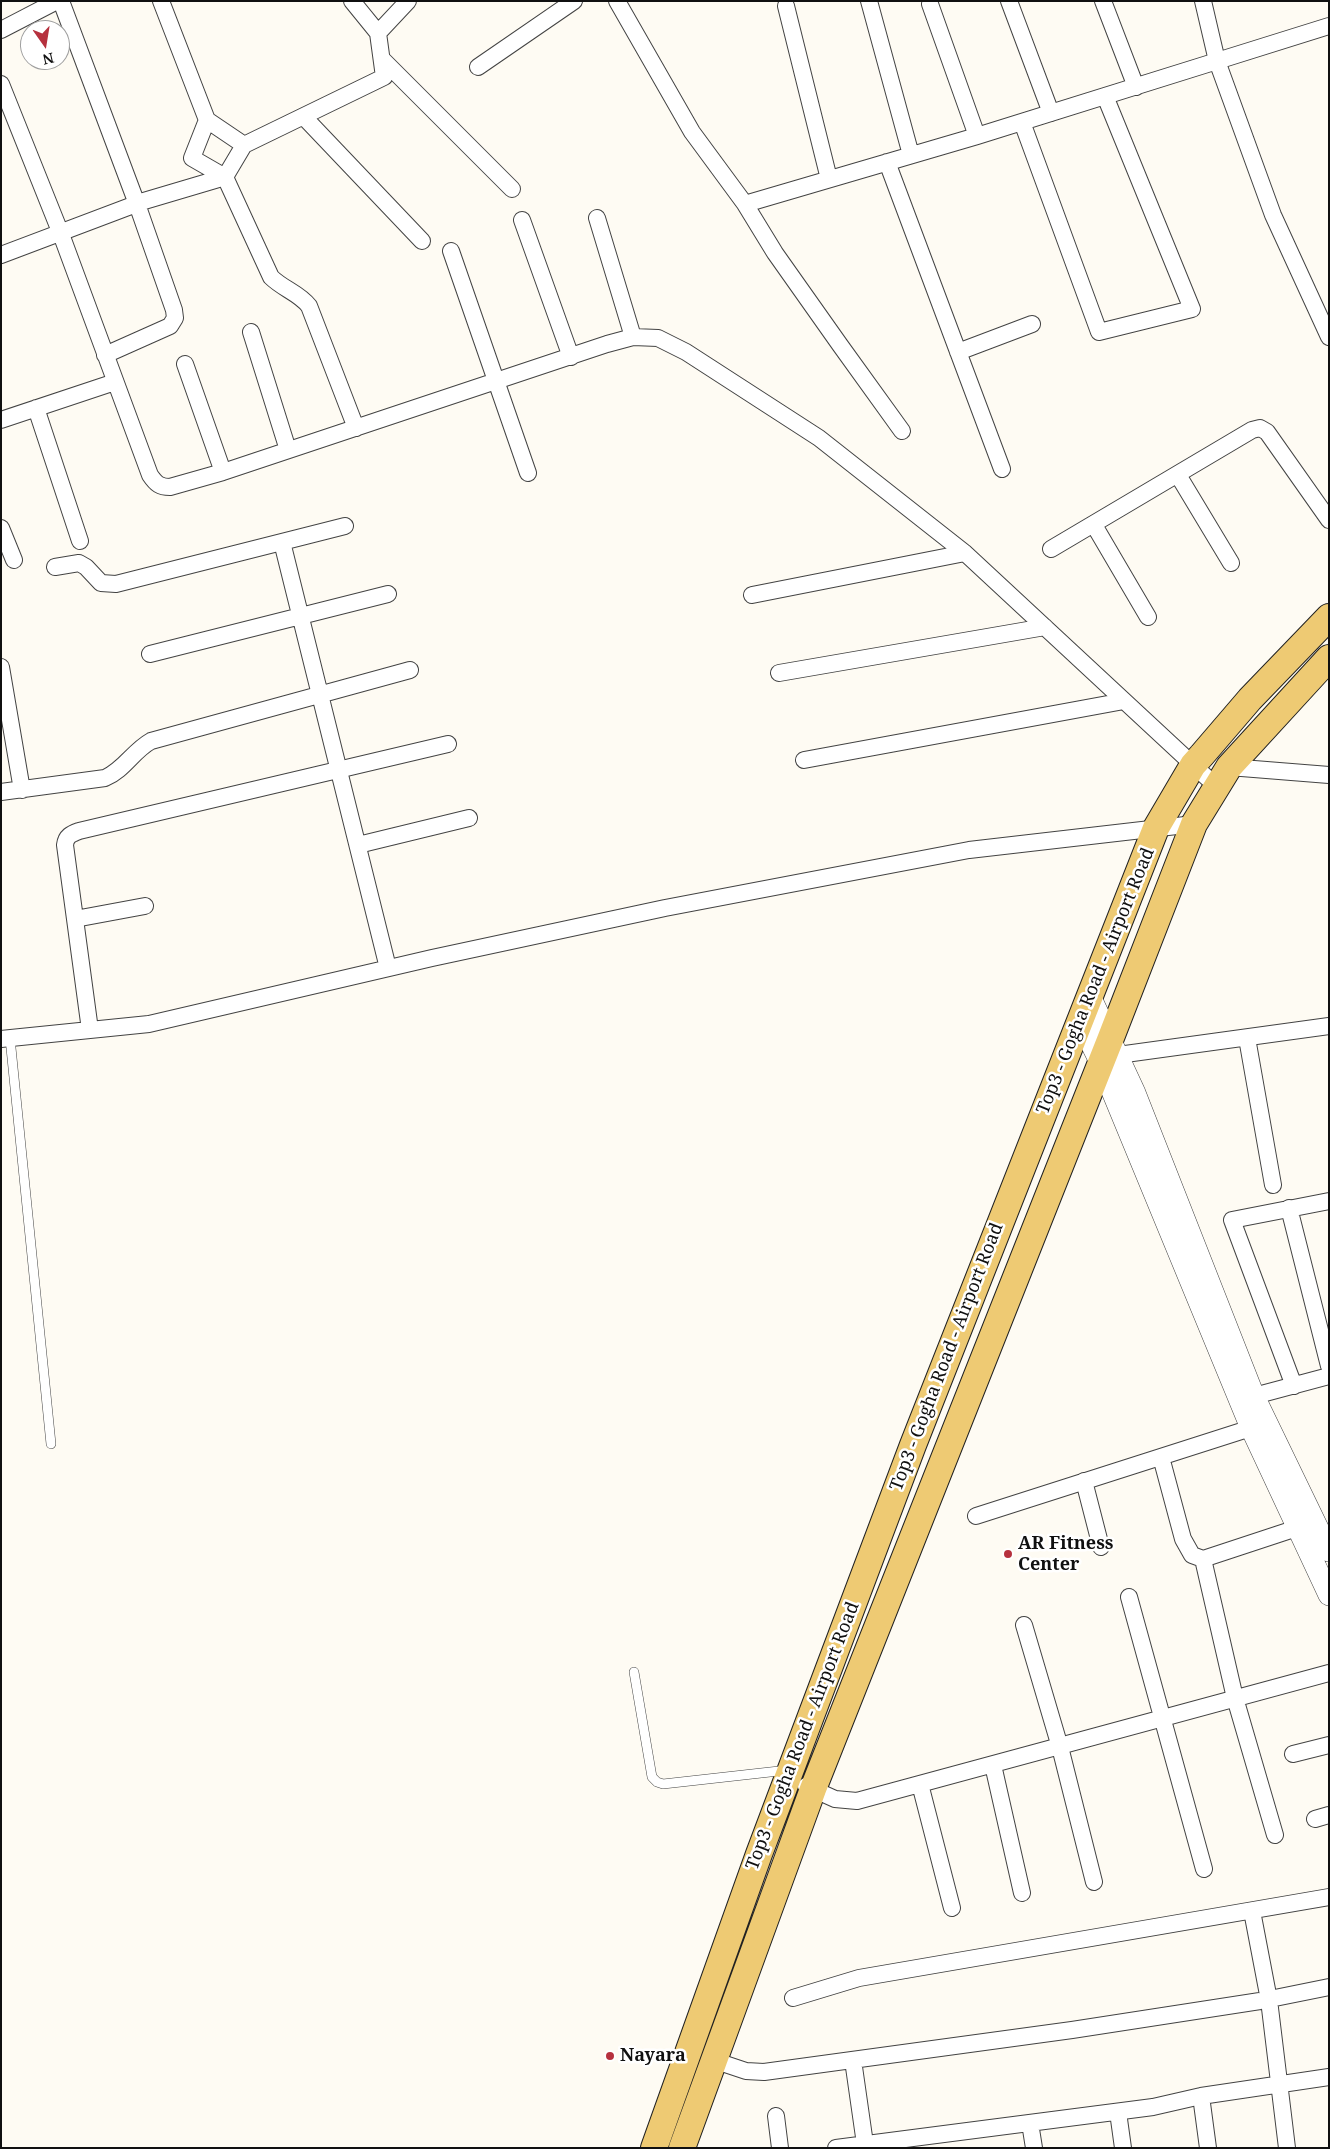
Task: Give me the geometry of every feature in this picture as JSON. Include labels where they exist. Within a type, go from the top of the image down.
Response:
[{"type":"main road","name":"Top3 - Gogha Road - Airport Road","points":[[654,2148],[789,1774],[913,1445],[1156,828],[1193,765],[1250,699],[1329,617]]},
{"type":"main road","points":[[682,2148],[813,1789],[1110,1052],[1194,824],[1223,777],[1324,668]]},
{"type":"street","points":[[1,30],[56,1]]},
{"type":"street","points":[[61,1],[137,204],[174,310],[175,318],[170,326],[105,355]]},
{"type":"street","points":[[161,1],[207,120],[244,145]]},
{"type":"street","points":[[1,255],[137,204],[225,177],[244,145],[384,77],[378,33],[352,1]]},
{"type":"street","points":[[378,33],[408,1]]},
{"type":"street","points":[[478,67],[574,1]]},
{"type":"street","points":[[617,1],[692,132],[745,204],[776,254],[902,431]]},
{"type":"street","points":[[869,1],[911,155]]},
{"type":"street","points":[[1009,1],[1051,113]]},
{"type":"street","points":[[1103,1],[1136,86]]},
{"type":"street","points":[[1203,1],[1218,62],[1273,215],[1329,338]]},
{"type":"street","points":[[930,4],[977,136]]},
{"type":"street","points":[[786,6],[828,179]]},
{"type":"street","points":[[745,204],[977,136],[1329,26]]},
{"type":"street","points":[[382,59],[512,189]]},
{"type":"street","points":[[1,84],[61,234],[150,475],[161,487],[170,487],[223,472],[570,356],[633,337],[658,338],[686,352],[819,438],[965,553],[1193,765],[1223,777],[1329,775]]},
{"type":"street","points":[[1022,122],[1099,332],[1192,309],[1106,96]]},
{"type":"street","points":[[304,117],[422,241]]},
{"type":"street","points":[[207,120],[192,158],[225,177],[271,277],[278,284],[302,298],[309,306],[356,428]]},
{"type":"street","points":[[887,162],[1002,469]]},
{"type":"street","points":[[596,218],[633,337]]},
{"type":"street","points":[[522,220],[570,356]]},
{"type":"street","points":[[451,251],[528,473]]},
{"type":"street","points":[[958,352],[1032,324]]},
{"type":"street","points":[[251,332],[288,450]]},
{"type":"street","points":[[185,364],[223,472]]},
{"type":"street","points":[[1,420],[115,382]]},
{"type":"street","points":[[36,408],[80,541]]},
{"type":"street","points":[[1051,550],[1252,430],[1260,428],[1267,432],[1329,520]]},
{"type":"street","points":[[1178,475],[1231,563]]},
{"type":"street","points":[[1094,524],[1148,617]]},
{"type":"street","points":[[55,567],[79,563],[101,583],[116,584],[345,526]]},
{"type":"street","points":[[1,528],[14,560]]},
{"type":"street","points":[[282,542],[388,968]]},
{"type":"street","points":[[752,595],[965,553]]},
{"type":"street","points":[[150,654],[388,594]]},
{"type":"street","points":[[779,673],[1045,627]]},
{"type":"street","points":[[1,667],[22,790]]},
{"type":"street","points":[[1,792],[105,778],[114,774],[133,754],[152,741],[320,693],[410,670]]},
{"type":"street","points":[[804,760],[1124,701]]},
{"type":"street","points":[[90,1030],[65,845],[66,839],[70,835],[79,831],[448,744]]},
{"type":"street","points":[[358,845],[469,818]]},
{"type":"street","points":[[6,1038],[149,1024],[388,968],[665,908],[969,850],[1194,824]]},
{"type":"street","points":[[75,918],[145,906]]},
{"type":"street","points":[[1090,996],[1251,1428],[1329,1595]]},
{"type":"street","points":[[1080,1021],[1110,1052],[1149,1128],[1254,1396],[1329,1551]]},
{"type":"street","points":[[1110,1052],[1247,1038],[1329,1026]]},
{"type":"street","points":[[1247,1038],[1273,1185]]},
{"type":"street","points":[[1294,1386],[1232,1220],[1329,1200]]},
{"type":"street","points":[[1290,1208],[1329,1366]]},
{"type":"street","points":[[1254,1396],[1329,1376]]},
{"type":"street","points":[[976,1516],[1251,1428]]},
{"type":"street","points":[[1161,1457],[1183,1539],[1192,1555],[1203,1560],[1297,1528]]},
{"type":"street","points":[[1084,1481],[1101,1547]]},
{"type":"street","points":[[1203,1560],[1235,1698],[1275,1835]]},
{"type":"street","points":[[1129,1597],[1204,1869]]},
{"type":"street","points":[[1024,1625],[1060,1747],[1094,1882]]},
{"type":"street","points":[[789,1774],[813,1789],[843,1801],[856,1801],[1329,1673]]},
{"type":"street","points":[[1293,1754],[1329,1745]]},
{"type":"street","points":[[993,1764],[1022,1893]]},
{"type":"street","points":[[920,1784],[952,1908]]},
{"type":"street","points":[[793,1998],[859,1978],[1329,1897]]},
{"type":"street","points":[[1252,1910],[1269,2000],[1287,2148]]},
{"type":"street","points":[[713,2060],[746,2071],[764,2072],[1072,2030],[1269,2000],[1329,1987]]},
{"type":"street","points":[[853,2060],[861,2146]]},
{"type":"street","points":[[836,2148],[946,2141],[1030,2123],[1153,2107],[1201,2096],[1329,2077]]},
{"type":"street","points":[[1201,2096],[1208,2148]]},
{"type":"street","points":[[1118,2112],[1123,2148]]},
{"type":"street","points":[[776,2116],[780,2148]]},
{"type":"street","points":[[1030,2123],[1034,2148]]},
{"type":"lane","points":[[6,1038],[52,1444]]},
{"type":"lane","points":[[634,1672],[652,1777],[657,1782],[663,1784],[789,1774]]},
{"type":"place","name":"AR Fitness Center","points":[[1008,1554]]},
{"type":"place","name":"Nayara","points":[[610,2056]]}]
